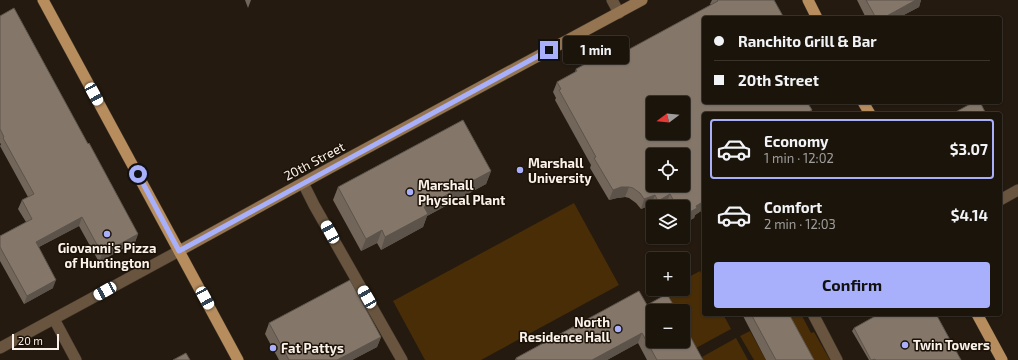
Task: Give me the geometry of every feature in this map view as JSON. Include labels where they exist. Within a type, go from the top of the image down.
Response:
[{"type":"main road","points":[[43,0],[238,360]]},
{"type":"main road","name":"20th Street","points":[[179,251],[642,0]]},
{"type":"main road","points":[[808,0],[816,16]]},
{"type":"main road","points":[[979,316],[1002,360]]},
{"type":"street","points":[[612,0],[619,13]]},
{"type":"street","points":[[303,183],[402,360]]},
{"type":"street","points":[[1002,199],[1018,190]]},
{"type":"street","name":"20th Street","points":[[0,348],[179,251]]},
{"type":"street","points":[[814,316],[837,360]]},
{"type":"street","points":[[54,319],[76,360]]},
{"type":"shaded area","points":[[574,203],[619,285],[481,360],[425,360],[393,301]]},
{"type":"shaded area","points":[[700,271],[702,275],[702,316],[724,316],[731,329],[696,348],[690,337],[690,304],[672,304],[668,296],[690,296],[690,276]]},
{"type":"shaded area","points":[[785,316],[802,316],[811,333],[814,332],[830,360],[804,360]]},
{"type":"shaded area","points":[[750,331],[766,360],[754,360],[740,336]]},
{"type":"shaded area","points":[[736,338],[748,360],[703,360],[702,357]]},
{"type":"building","points":[[717,0],[774,0],[783,16],[702,16],[702,104],[808,104],[812,110],[808,112],[702,112],[702,202],[696,206],[697,208],[690,212],[690,200],[673,200],[670,194],[658,200],[655,195],[644,199],[640,193],[629,187],[621,187],[613,190],[594,158],[596,157],[559,90],[561,89],[557,82],[577,71],[576,69],[598,57],[602,64],[718,1]]},
{"type":"building","points":[[866,0],[916,0],[887,16],[875,16]]},
{"type":"building","points":[[14,8],[138,234],[102,254],[82,217],[36,242],[56,280],[27,296],[0,247],[0,236],[32,219],[22,200],[34,194],[3,138],[4,137],[0,129],[0,16]]},
{"type":"building","points":[[970,104],[981,104],[985,112],[956,112]]},
{"type":"building","name":"Marshall Physical Plant","points":[[463,120],[491,171],[424,207],[428,214],[385,237],[382,230],[366,239],[338,187]]},
{"type":"building","points":[[350,280],[381,337],[337,360],[289,360],[269,323]]},
{"type":"building","name":"North Residence Hall","points":[[639,291],[646,304],[646,340],[642,333],[592,360],[517,360],[516,358]]},
{"type":"building","name":"North Residence Hall","points":[[663,296],[668,296],[673,304],[649,304]]},
{"type":"building","points":[[752,316],[790,316],[814,360],[776,360]]},
{"type":"building","name":"Twin Towers","points":[[875,316],[937,316],[961,360],[871,360],[854,328]]},
{"type":"building","name":"North Residence Hall","points":[[690,336],[703,360],[657,360],[650,348],[690,348]]},
{"type":"building","points":[[186,353],[190,360],[173,360]]},
{"type":"place","name":"Marshall University","points":[[520,170]]},
{"type":"place","name":"Marshall Physical Plant","points":[[410,192]]},
{"type":"place","name":"Giovanni's Pizza of Huntington","points":[[107,234]]},
{"type":"place","name":"North Residence Hall","points":[[618,329]]},
{"type":"place","name":"Twin Towers","points":[[905,345]]},
{"type":"place","name":"Fat Pattys","points":[[273,348]]},
{"type":"route","points":[[138,174],[179,251],[549,50]]}]
